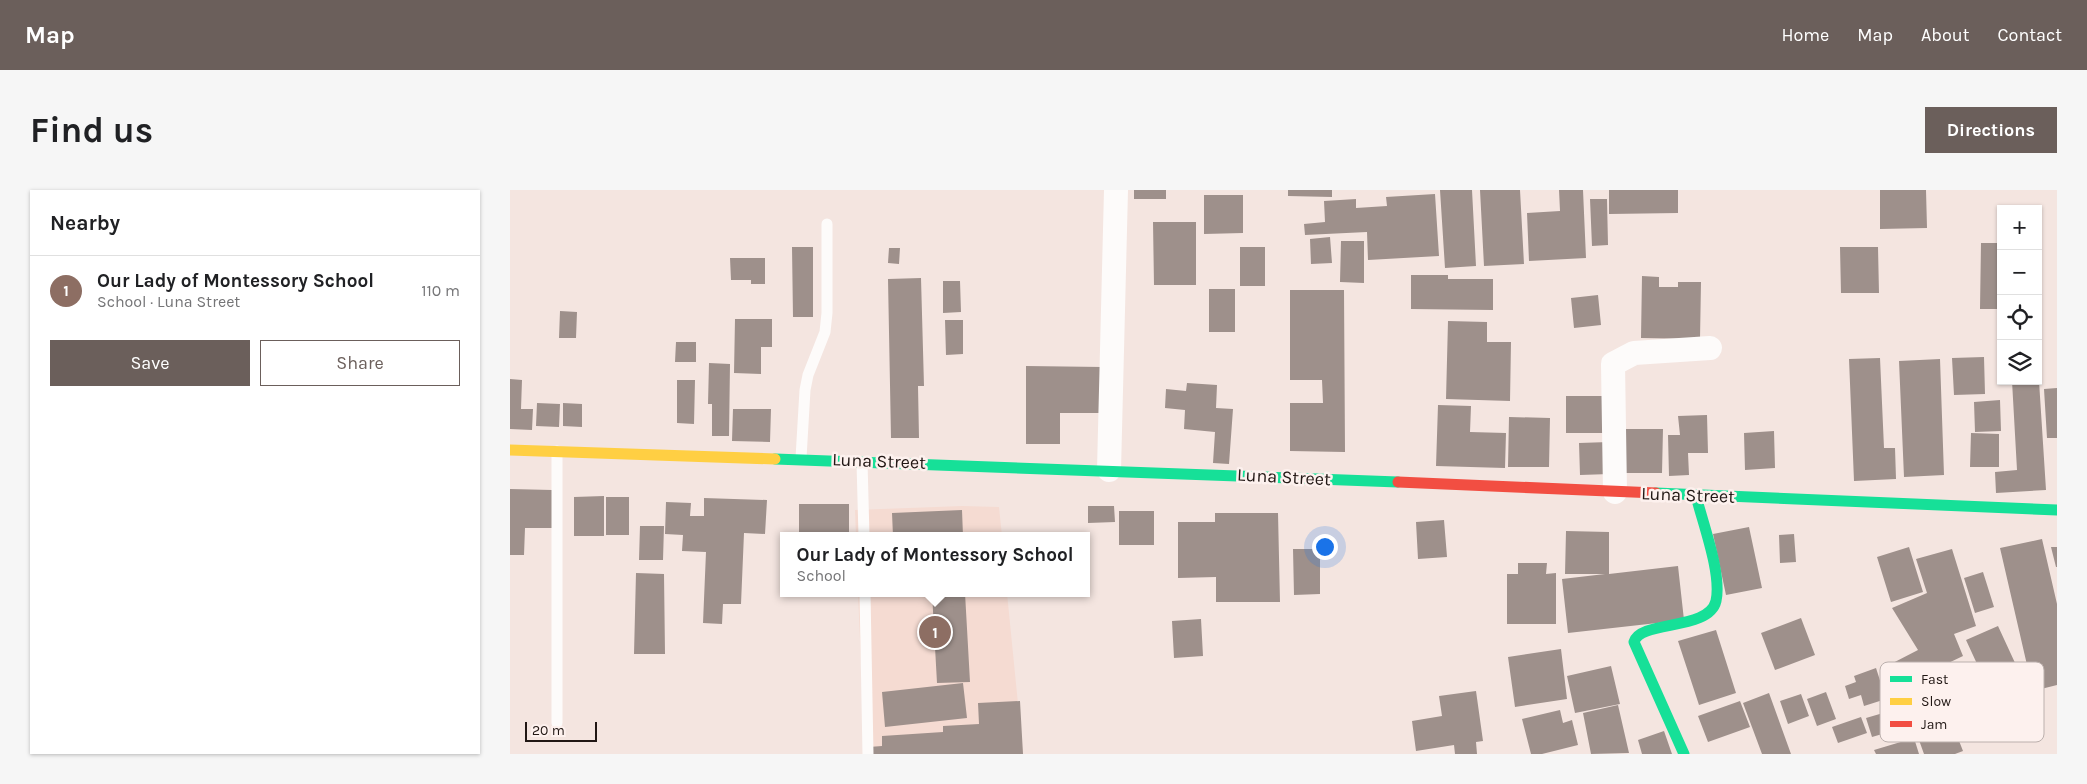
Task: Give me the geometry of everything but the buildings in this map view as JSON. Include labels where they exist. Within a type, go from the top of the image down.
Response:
[{"type":"main road","name":"Luna Street","points":[[510,450],[862,460],[2057,510]]},
{"type":"main road","points":[[1684,754],[1634,642],[1635,638],[1641,633],[1699,617],[1711,611],[1717,603],[1718,594],[1715,571],[1696,496]]},
{"type":"street","points":[[1109,470],[1116,190]]},
{"type":"street","points":[[1615,492],[1613,364],[1634,353],[1710,348]]},
{"type":"lane","points":[[801,458],[805,390],[808,375],[825,332],[827,312],[827,224]]},
{"type":"lane","points":[[557,451],[557,723]]},
{"type":"lane","points":[[862,460],[864,532]]},
{"type":"lane","points":[[865,597],[868,754]]},
{"type":"shaded area","points":[[962,506],[999,507],[1002,532],[856,532],[855,510]]},
{"type":"shaded area","points":[[858,597],[1007,597],[1023,754],[865,754]]},
{"type":"traffic: fast","points":[[775,459],[1398,482]]},
{"type":"traffic: fast","points":[[1656,493],[2057,510]]},
{"type":"traffic: fast","points":[[1684,754],[1634,642],[1639,635],[1648,631],[1701,617],[1711,610],[1716,601],[1717,590],[1714,563],[1696,496]]},
{"type":"traffic: slow","points":[[510,450],[775,459]]},
{"type":"traffic: jam","points":[[1398,482],[1656,493]]},
{"type":"place","name":"Our Lady of Montessory School","points":[[935,632]]}]
